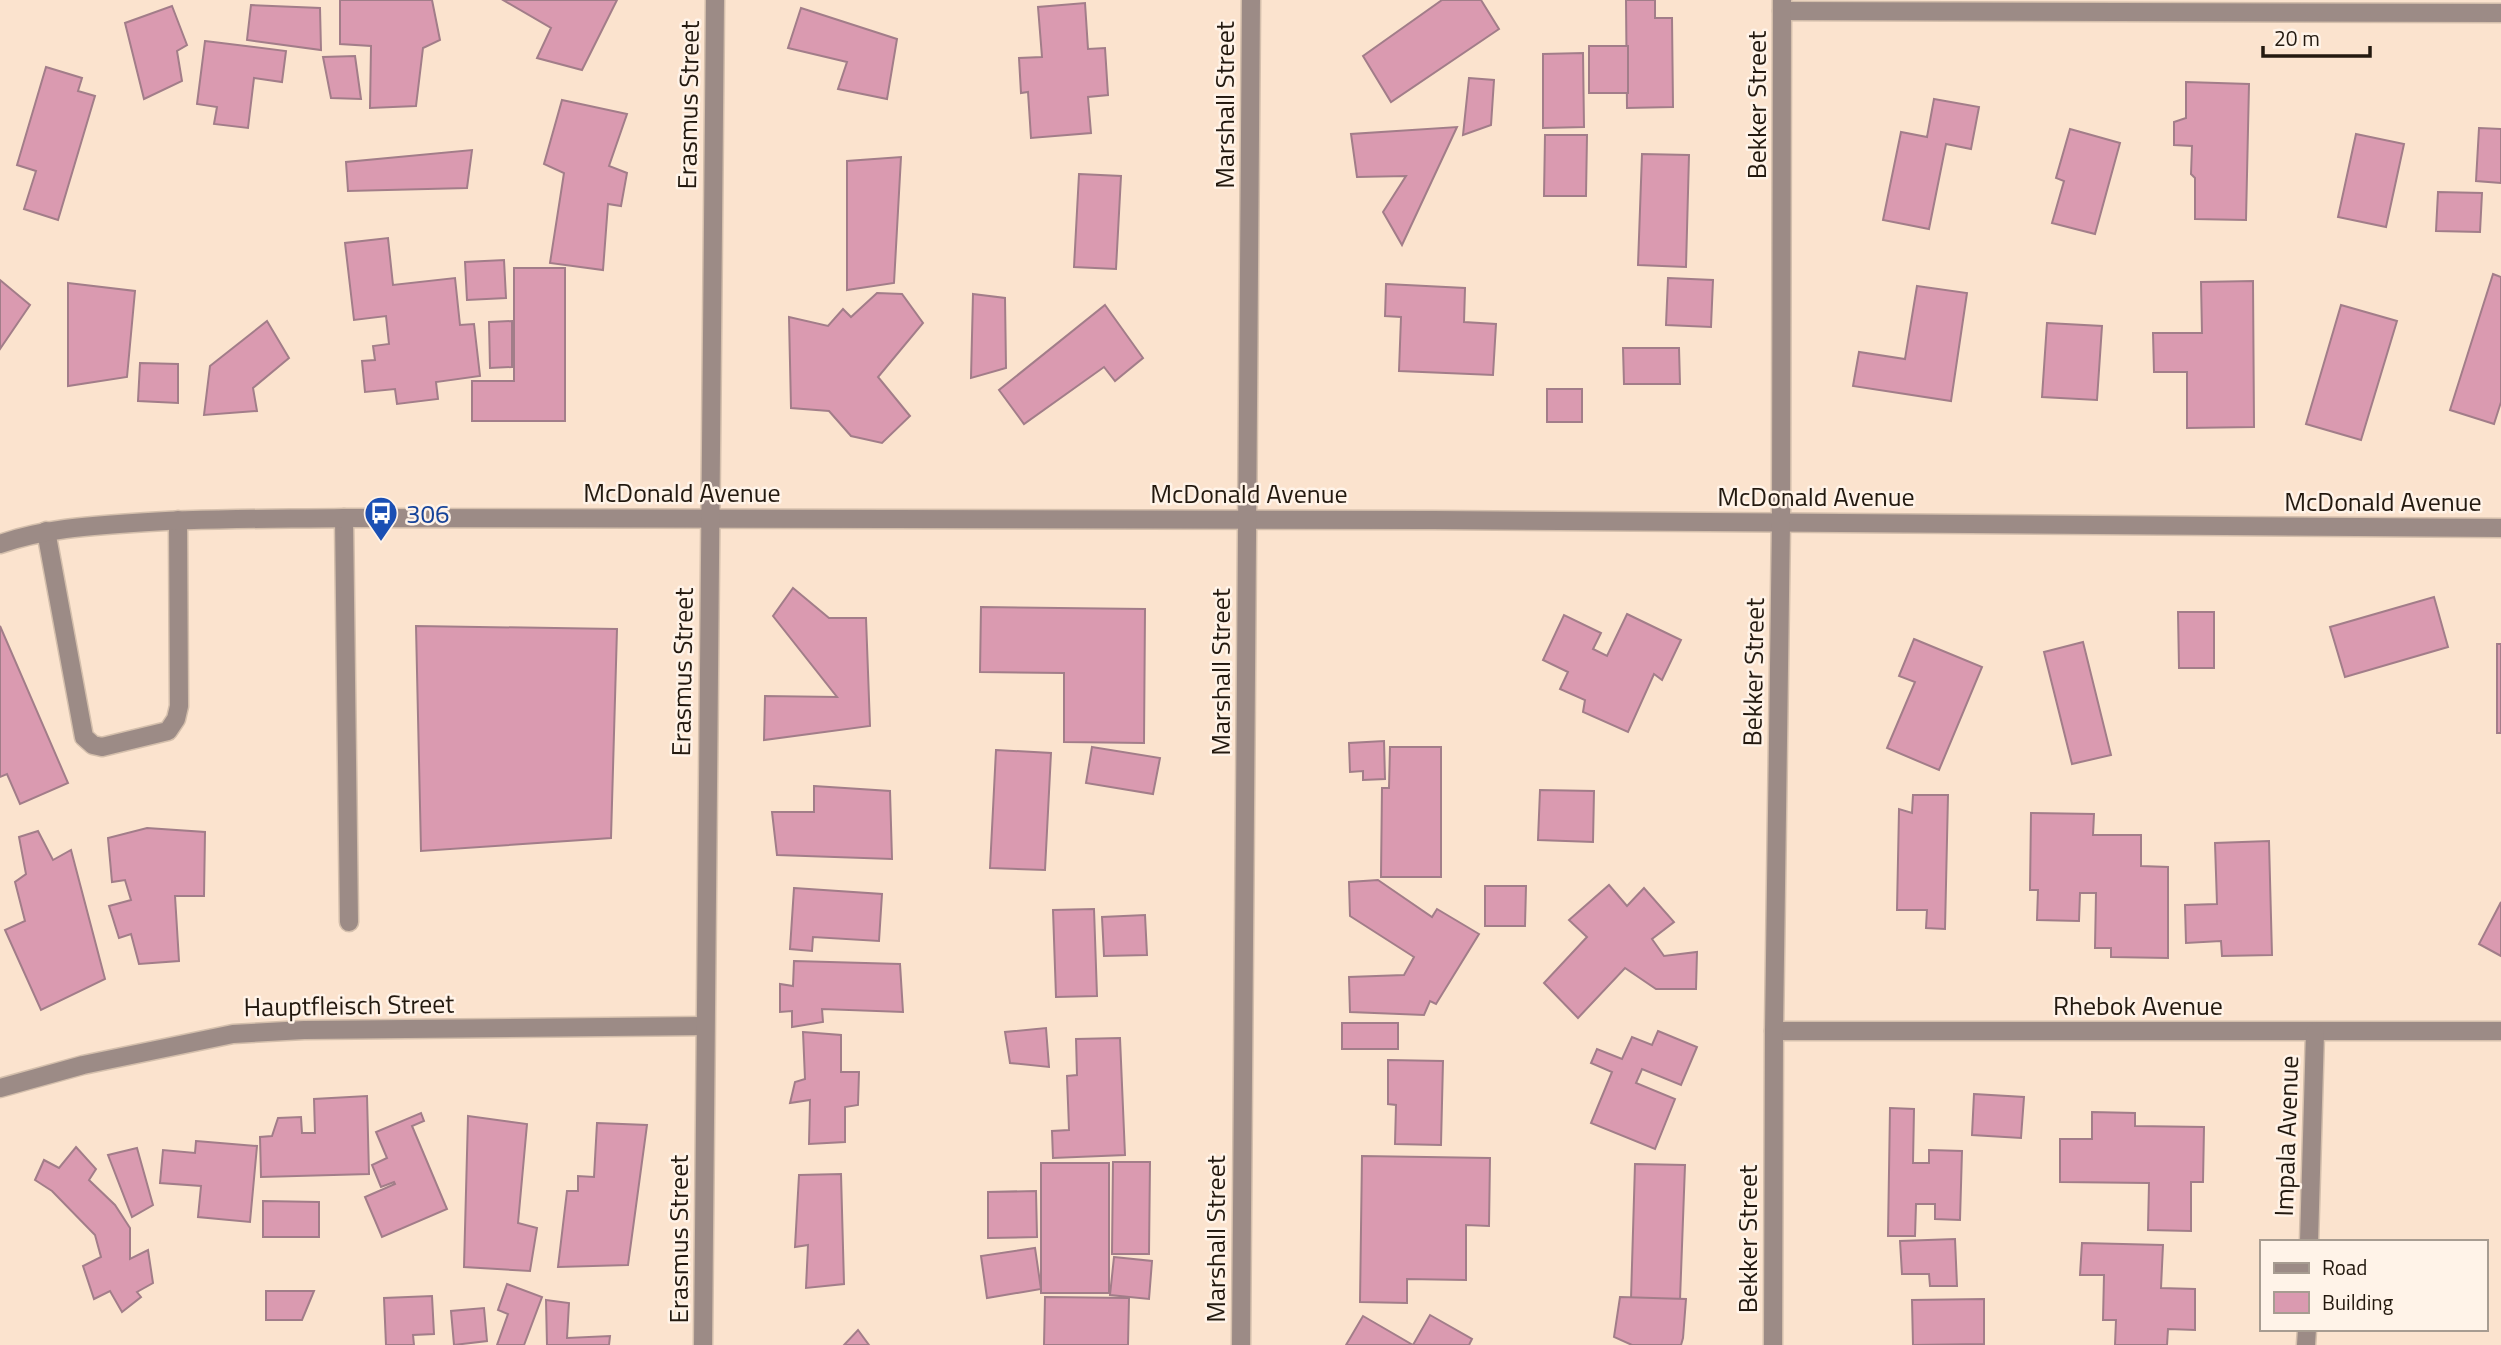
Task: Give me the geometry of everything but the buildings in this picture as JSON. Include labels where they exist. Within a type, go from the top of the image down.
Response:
[{"type":"street","name":"Erasmus Street","points":[[704,1345],[715,0]]},
{"type":"street","name":"Marshall Street","points":[[1241,1345],[1251,0]]},
{"type":"street","points":[[1782,5],[2501,13]]},
{"type":"street","name":"Bekker Street","points":[[1773,1345],[1781,522],[1782,5]]},
{"type":"street","name":"McDonald Avenue","points":[[0,544],[46,531],[177,520],[344,517],[1781,522],[2501,528]]},
{"type":"street","points":[[344,517],[349,922]]},
{"type":"street","points":[[46,531],[84,737],[93,745],[102,747],[168,731],[176,719],[179,706],[177,520]]},
{"type":"street","name":"Hauptfleisch Street","points":[[0,1088],[83,1065],[233,1034],[304,1030],[705,1026]]},
{"type":"street","name":"Rhebok Avenue","points":[[1774,1031],[2501,1031]]},
{"type":"street","name":"Impala Avenue","points":[[2309,1240],[2315,1032]]},
{"type":"place","name":"306","points":[[381,543]]}]
